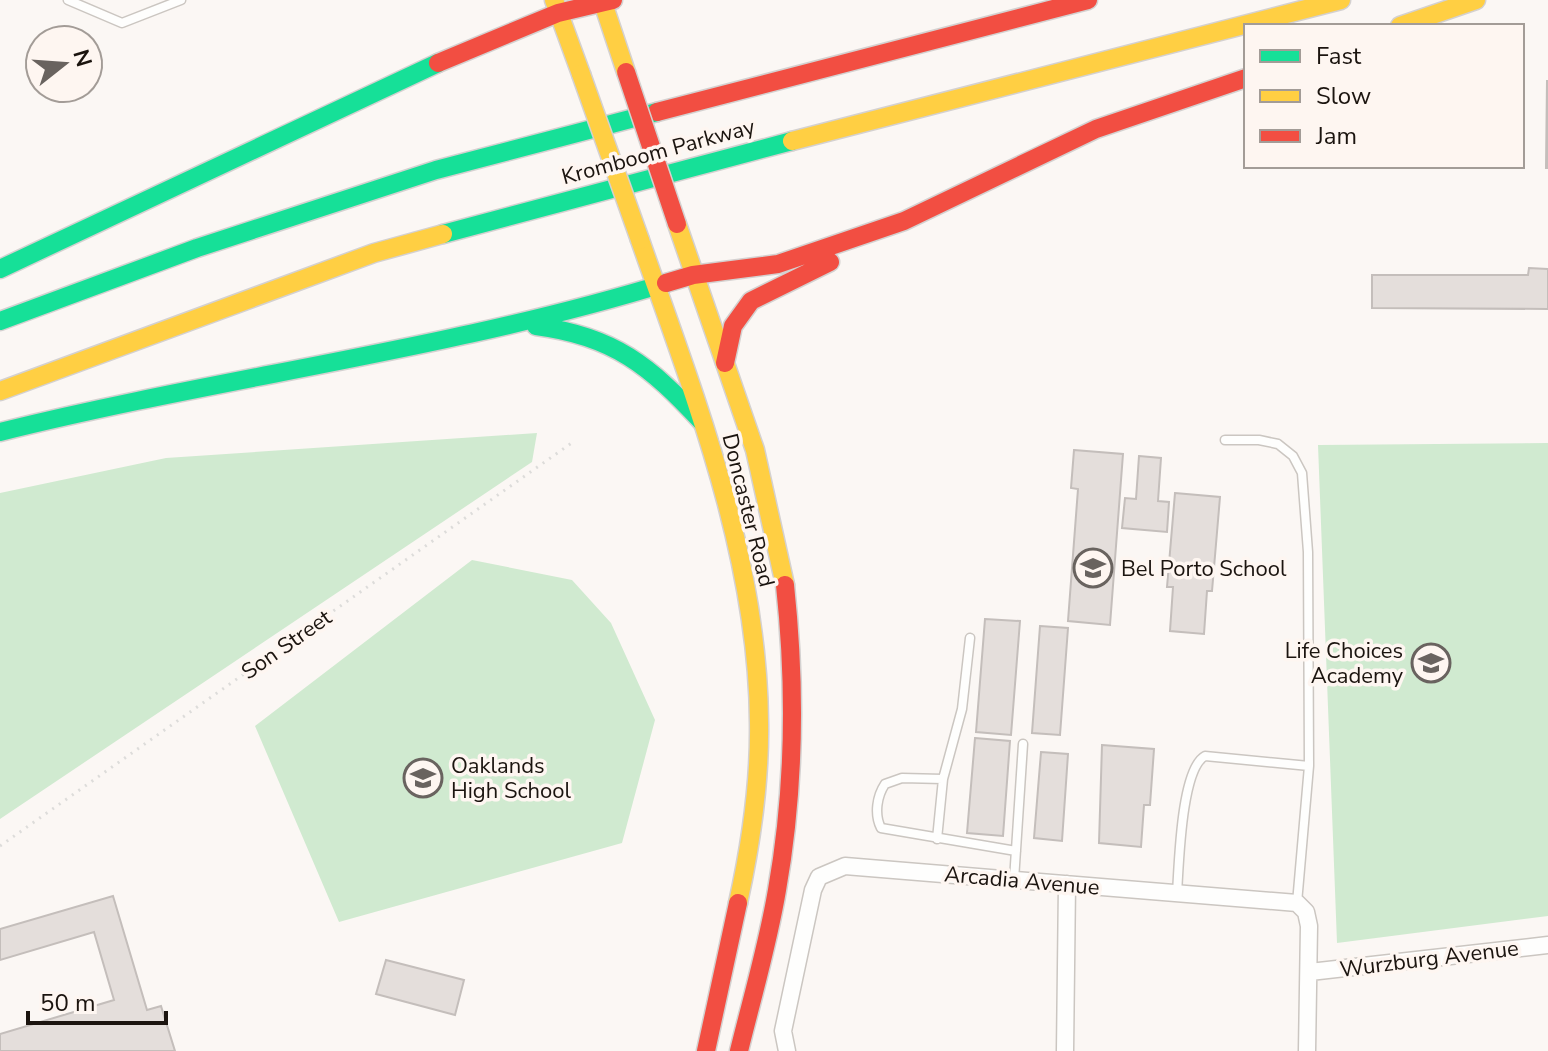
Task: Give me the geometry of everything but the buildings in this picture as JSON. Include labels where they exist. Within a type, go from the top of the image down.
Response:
[{"type":"main road","name":"Kromboom Parkway","points":[[0,321],[197,248],[436,170],[1088,0]]},
{"type":"main road","name":"Kromboom Parkway","points":[[1248,24],[1341,0]]},
{"type":"main road","points":[[1406,24],[1476,0]]},
{"type":"main road","points":[[0,269],[556,6],[606,1]]},
{"type":"main road","name":"Doncaster Road","points":[[606,1],[626,72],[765,485],[782,571],[793,677],[792,766],[777,891],[739,1051]]},
{"type":"main road","name":"Doncaster Road","points":[[556,6],[702,422],[727,502],[745,579],[758,675],[757,779],[751,833],[706,1051]]},
{"type":"main road","name":"Kromboom Parkway","points":[[0,391],[374,253],[575,197],[1244,25]]},
{"type":"main road","points":[[725,363],[733,326],[751,301],[904,221],[1096,129],[1244,79]]},
{"type":"main road","points":[[0,432],[81,412],[515,325],[656,288],[693,275],[778,264],[904,221]]},
{"type":"main road","points":[[515,325],[575,331],[626,350],[667,384],[702,422]]},
{"type":"street","name":"Arcadia Avenue","points":[[787,1051],[783,1031],[816,882],[835,868],[1177,893],[1302,910]]},
{"type":"street","points":[[1065,1051],[1067,884]]},
{"type":"street","points":[[1302,910],[1310,972],[1307,1051]]},
{"type":"street","name":"Wurzburg Avenue","points":[[1310,972],[1548,945]]},
{"type":"lane","points":[[68,0],[122,23],[181,0]]},
{"type":"lane","points":[[1225,440],[1259,440],[1278,444],[1293,456],[1302,473],[1308,552],[1309,766],[1302,910]]},
{"type":"lane","points":[[937,839],[943,779],[962,709],[970,638]]},
{"type":"lane","points":[[1014,880],[1023,744]]},
{"type":"lane","points":[[1177,893],[1189,782],[1200,758],[1309,766]]},
{"type":"lane","points":[[943,779],[892,779],[883,787],[878,805],[879,825],[885,831],[1016,851]]},
{"type":"path","name":"Son Street","points":[[0,846],[573,442]]},
{"type":"green space","points":[[537,433],[532,462],[0,819],[0,493],[166,458]]},
{"type":"green space","name":"Life Choices Academy","points":[[1548,443],[1548,916],[1337,943],[1318,445]]},
{"type":"green space","points":[[472,560],[572,580],[611,623],[655,720],[622,843],[339,922],[255,726]]},
{"type":"traffic: fast","points":[[0,269],[438,63]]},
{"type":"traffic: fast","points":[[0,321],[197,248],[436,170],[657,112]]},
{"type":"traffic: fast","points":[[443,234],[792,141]]},
{"type":"traffic: fast","points":[[0,432],[501,327],[666,283]]},
{"type":"traffic: fast","points":[[536,326],[588,337],[629,357],[665,385],[702,422]]},
{"type":"traffic: slow","points":[[554,0],[581,74]]},
{"type":"traffic: slow","points":[[602,0],[626,72]]},
{"type":"traffic: slow","points":[[1248,24],[1341,0]]},
{"type":"traffic: slow","points":[[1406,24],[1476,0]]},
{"type":"traffic: slow","points":[[792,141],[1244,25]]},
{"type":"traffic: slow","points":[[581,74],[640,240]]},
{"type":"traffic: slow","points":[[677,224],[755,450],[785,585]]},
{"type":"traffic: slow","points":[[0,391],[374,253],[443,234]]},
{"type":"traffic: slow","points":[[640,240],[719,476],[748,598],[756,660],[759,745],[754,813],[738,903]]},
{"type":"traffic: jam","points":[[438,63],[558,13],[613,0]]},
{"type":"traffic: jam","points":[[657,112],[1088,0]]},
{"type":"traffic: jam","points":[[626,72],[677,224]]},
{"type":"traffic: jam","points":[[666,283],[693,275],[778,264],[904,221],[1096,129],[1244,79]]},
{"type":"traffic: jam","points":[[725,363],[733,326],[751,301],[830,262]]},
{"type":"traffic: jam","points":[[739,1051],[773,910],[787,814],[792,700],[785,585]]},
{"type":"traffic: jam","points":[[706,1051],[738,903]]},
{"type":"place","name":"Bel Porto School","points":[[1093,568]]},
{"type":"place","name":"Life Choices Academy","points":[[1431,663]]},
{"type":"place","name":"Oaklands High School","points":[[423,778]]}]
